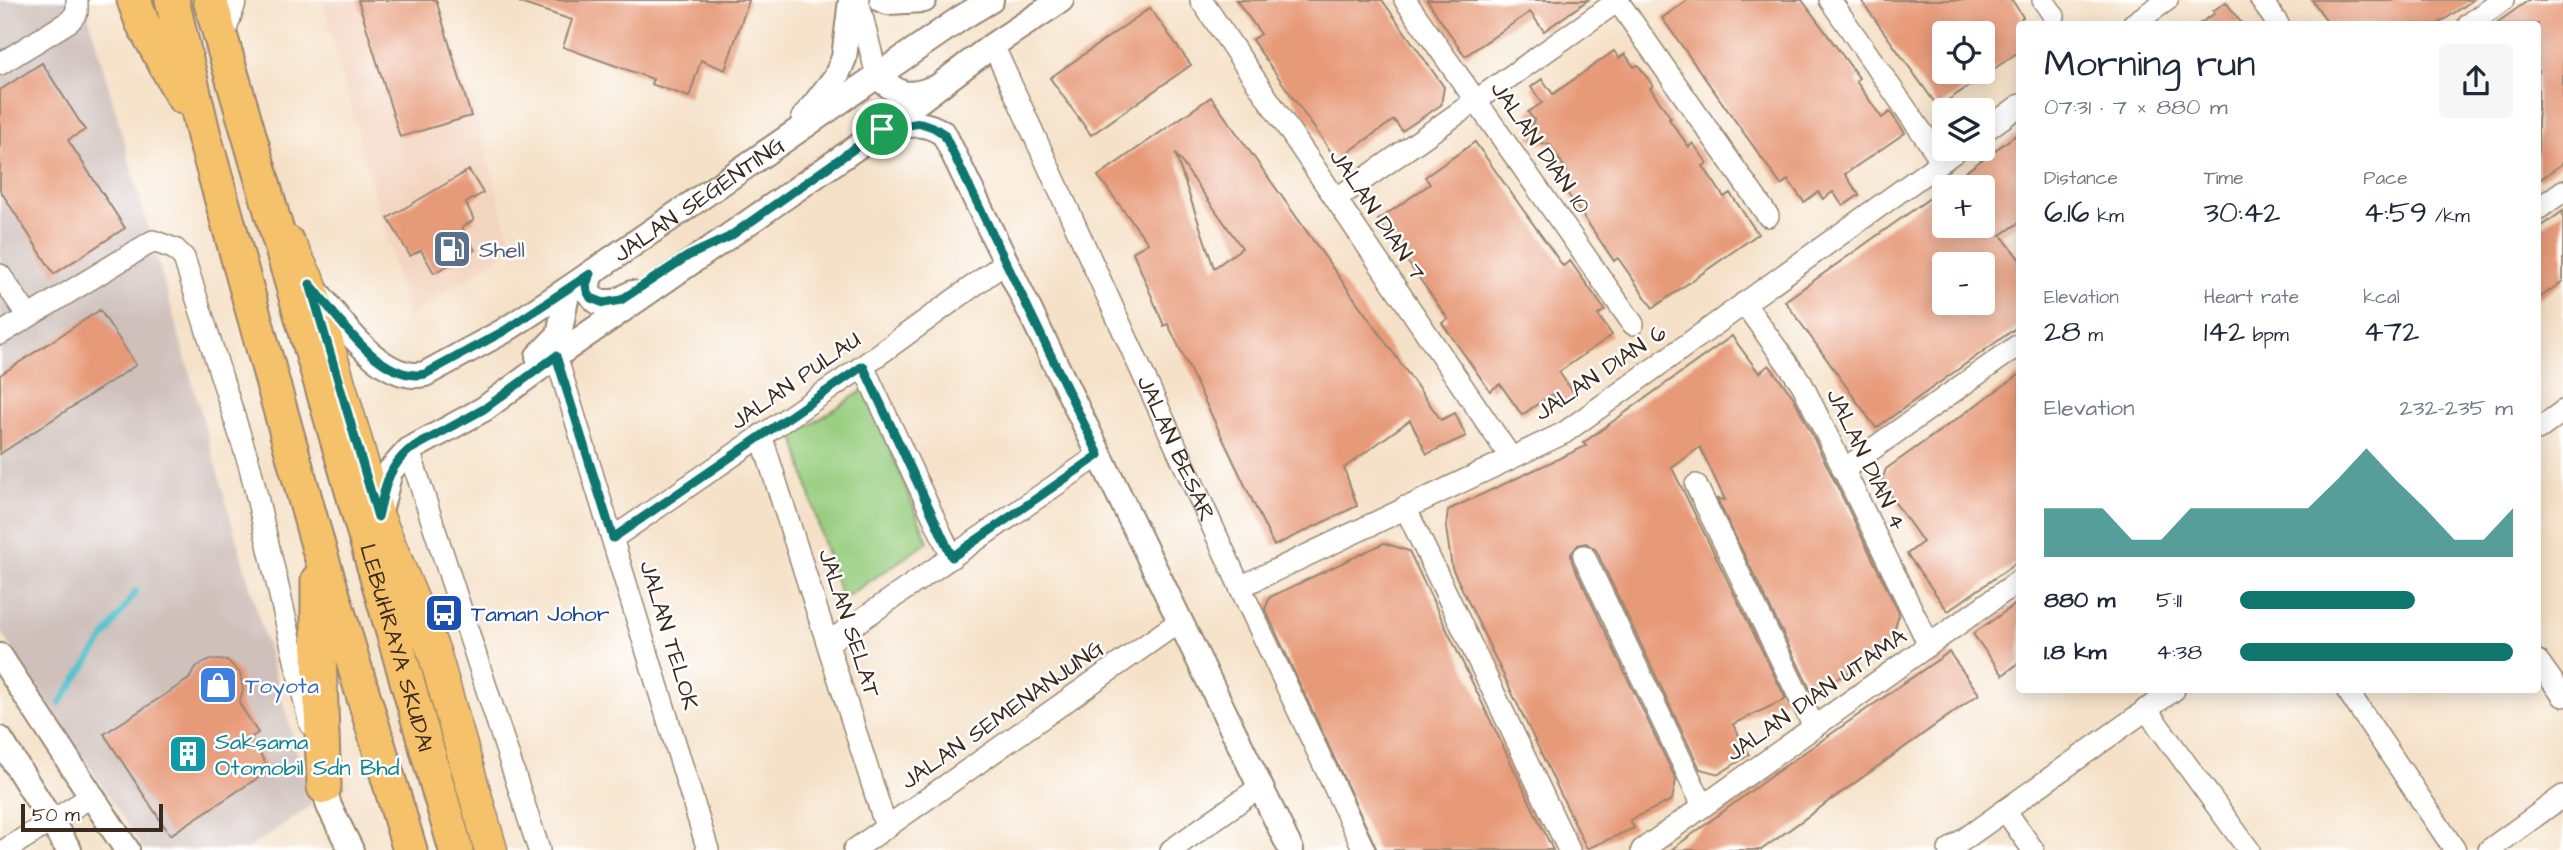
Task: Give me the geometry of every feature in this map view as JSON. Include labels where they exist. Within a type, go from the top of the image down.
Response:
[{"type":"highway","points":[[134,0],[142,22],[204,136]]},
{"type":"highway","name":"LEBUHRAYA SKUDAI","points":[[172,0],[204,136],[319,549],[410,850]]},
{"type":"highway","name":"LEBUHRAYA SKUDAI","points":[[210,0],[456,850]]},
{"type":"highway","points":[[319,549],[318,627],[324,787]]},
{"type":"main road","points":[[272,211],[310,284],[378,517],[434,652],[491,850]]},
{"type":"street","points":[[0,64],[70,21],[77,12],[77,0]]},
{"type":"street","points":[[222,41],[236,0]]},
{"type":"street","points":[[791,135],[840,68],[844,58],[851,0]]},
{"type":"street","points":[[858,0],[877,76],[880,104],[876,134],[921,123],[944,134],[1291,850]]},
{"type":"street","points":[[882,0],[924,0]]},
{"type":"street","name":"JALAN SEGENTING","points":[[310,284],[372,357],[413,377],[425,374],[504,331],[568,289],[990,0]]},
{"type":"street","name":"JALAN SEGENTING","points":[[378,517],[390,471],[409,450],[484,409],[876,134],[993,45],[1061,0]]},
{"type":"street","name":"JALAN DIAN 7","points":[[1201,0],[1511,458]]},
{"type":"street","name":"JALAN DIAN 10","points":[[1405,0],[1633,324]]},
{"type":"street","points":[[1336,199],[1618,0],[1768,216]]},
{"type":"street","points":[[1830,0],[1932,131]]},
{"type":"street","points":[[2137,21],[2167,0]]},
{"type":"street","points":[[2260,0],[2276,21]]},
{"type":"street","points":[[2473,21],[2503,0]]},
{"type":"street","name":"JALAN BESAR","points":[[993,45],[1240,587],[1364,850]]},
{"type":"street","points":[[877,76],[893,89],[906,95],[918,94],[938,86]]},
{"type":"street","points":[[1995,124],[2016,109]]},
{"type":"street","name":"JALAN DIAN 6","points":[[1240,587],[1564,433],[1943,161]]},
{"type":"street","points":[[2541,207],[2563,191]]},
{"type":"street","points":[[590,274],[586,285],[591,298],[604,303],[616,302],[688,256],[729,237]]},
{"type":"street","points":[[0,334],[153,241],[175,249],[184,258],[250,467],[329,806],[351,850]]},
{"type":"street","name":"JALAN PULAU","points":[[613,538],[863,366],[1006,262]]},
{"type":"street","points":[[0,275],[28,316]]},
{"type":"street","points":[[484,409],[559,335],[568,289]]},
{"type":"street","name":"JALAN DIAN 4","points":[[1744,303],[1802,384],[1929,645]]},
{"type":"street","points":[[1843,470],[2016,347]]},
{"type":"street","name":"JALAN TELOK","points":[[556,356],[708,850]]},
{"type":"street","points":[[863,366],[952,557]]},
{"type":"street","points":[[2541,428],[2563,411]]},
{"type":"street","name":"JALAN SELAT","points":[[761,435],[886,827]]},
{"type":"street","points":[[409,450],[539,850]]},
{"type":"street","points":[[829,642],[1099,455]]},
{"type":"street","points":[[1696,485],[1814,727]]},
{"type":"street","points":[[1405,508],[1569,850]]},
{"type":"street","points":[[1584,556],[1703,806]]},
{"type":"street","name":"JALAN DIAN UTAMA","points":[[1642,850],[2016,583]]},
{"type":"street","name":"JALAN SEMENANJUNG","points":[[853,850],[1180,621]]},
{"type":"street","points":[[0,656],[127,850]]},
{"type":"street","points":[[2541,665],[2563,696]]},
{"type":"street","points":[[1949,850],[2170,693]]},
{"type":"street","points":[[2349,693],[2455,850]]},
{"type":"street","points":[[2146,709],[2249,850]]},
{"type":"street","points":[[0,739],[69,850]]},
{"type":"street","points":[[1171,850],[1260,787]]},
{"type":"street","points":[[5,850],[92,796]]},
{"type":"street","points":[[2489,850],[2563,796]]},
{"type":"street","points":[[2005,810],[2033,850]]},
{"type":"shaded area","points":[[0,0],[84,0],[312,805],[246,850],[144,850],[0,630]]},
{"type":"shaded area","points":[[322,0],[440,0],[481,133],[512,248],[408,318]]},
{"type":"green space","points":[[865,389],[928,542],[842,600],[794,436]]},
{"type":"building","points":[[358,0],[436,0],[471,116],[400,137]]},
{"type":"building","points":[[520,0],[749,0],[725,70],[701,60],[689,97],[651,84],[653,79],[563,47],[572,20],[520,3]]},
{"type":"building","points":[[1236,0],[1382,0],[1444,87],[1441,105],[1402,131],[1394,120],[1337,160],[1252,40],[1261,34]]},
{"type":"building","points":[[1427,0],[1588,0],[1544,31],[1530,12],[1465,56]]},
{"type":"building","points":[[1688,0],[1802,0],[1859,78],[1856,81],[1882,118],[1890,112],[1905,133],[1845,174],[1859,195],[1843,206],[1833,192],[1823,199],[1818,192],[1804,202],[1788,180],[1781,185],[1662,18]]},
{"type":"building","points":[[1861,0],[2012,0],[2023,17],[2016,21],[2016,54],[1995,68],[1995,21],[1932,21],[1932,84],[1972,84],[1951,98],[1932,99]]},
{"type":"building","points":[[2312,0],[2473,0],[2442,21],[2327,21]]},
{"type":"building","points":[[2529,0],[2563,0],[2563,163],[2541,179],[2541,21],[2499,21]]},
{"type":"building","points":[[2226,2],[2240,21],[2203,21],[2215,13],[2213,11]]},
{"type":"building","points":[[1150,8],[1191,65],[1091,135],[1050,78]]},
{"type":"building","points":[[1614,51],[1619,58],[1625,54],[1634,67],[1638,65],[1653,86],[1650,88],[1671,118],[1669,119],[1689,147],[1693,143],[1707,163],[1703,166],[1724,197],[1730,193],[1758,234],[1653,308],[1618,258],[1614,261],[1566,191],[1570,188],[1561,175],[1567,171],[1549,144],[1538,144],[1530,138],[1530,128],[1534,120],[1528,112],[1542,103],[1531,87],[1542,79],[1553,94]]},
{"type":"building","points":[[42,63],[85,130],[68,140],[125,228],[54,274],[0,190],[0,90]]},
{"type":"building","points":[[1211,97],[1441,420],[1455,413],[1466,436],[1427,454],[1410,420],[1344,468],[1357,506],[1274,546],[1168,324],[1164,326],[1133,252],[1148,243],[1098,176]],"holes":[[[1175,153],[1242,248],[1214,268]]]},
{"type":"building","points":[[2016,135],[2016,225],[2001,235],[2016,255],[2016,328],[1876,428],[1785,301],[1932,197],[1932,238],[1995,238],[1995,175],[1961,175],[1980,161],[1995,161],[1995,150]]},
{"type":"building","points":[[1475,142],[1563,266],[1570,261],[1605,310],[1598,315],[1612,335],[1559,372],[1576,396],[1561,406],[1552,394],[1522,415],[1500,384],[1490,391],[1442,323],[1448,319],[1378,220],[1430,184],[1425,177]]},
{"type":"building","points":[[469,170],[483,193],[466,203],[474,220],[462,227],[475,250],[434,273],[421,250],[410,256],[388,218]]},
{"type":"building","points":[[2563,211],[2563,281],[2541,297],[2541,227]]},
{"type":"building","points":[[100,310],[136,365],[0,454],[0,375]]},
{"type":"building","points":[[1732,336],[1759,373],[1769,365],[1794,398],[1899,613],[1891,644],[1853,664],[1855,670],[1811,691],[1717,499],[1725,500],[1700,447],[1672,468],[1786,699],[1733,724],[1749,755],[1719,774],[1700,769],[1596,550],[1586,543],[1578,545],[1571,554],[1572,562],[1676,780],[1672,800],[1630,820],[1634,828],[1587,849],[1452,568],[1446,528],[1448,510],[1586,446],[1583,443]]},
{"type":"building","points":[[2016,377],[2016,563],[1948,611],[1907,554],[1923,542],[1881,483],[1886,469]]},
{"type":"building","points":[[1384,543],[1409,551],[1553,850],[1377,850],[1265,609],[1270,597]]},
{"type":"building","points":[[2016,604],[2016,665],[2003,675],[1973,634]]},
{"type":"building","points":[[1949,652],[1979,694],[1761,850],[1671,850],[1782,768]]},
{"type":"building","name":"Saksama Otomobil Sdn Bhd","points":[[211,659],[228,661],[240,673],[243,690],[239,703],[258,733],[250,738],[270,770],[170,835],[104,734],[189,679],[196,667]]},
{"type":"waterway","points":[[60,703],[136,591]]},
{"type":"place","name":"Shell","points":[[452,249]]},
{"type":"place","name":"Taman Johor","points":[[444,613]]},
{"type":"place","name":"Toyota","points":[[218,685]]},
{"type":"place","name":"Saksama Otomobil Sdn Bhd","points":[[188,754]]},
{"type":"route","points":[[921,123],[944,134],[1099,455],[952,557],[863,366],[613,538],[556,356],[484,409],[409,450],[400,458],[390,471],[378,517],[310,284],[372,357],[403,374],[413,377],[425,374],[504,331],[590,274],[586,285],[591,298],[604,303],[621,300],[688,256],[729,237],[882,129],[921,123]]}]
